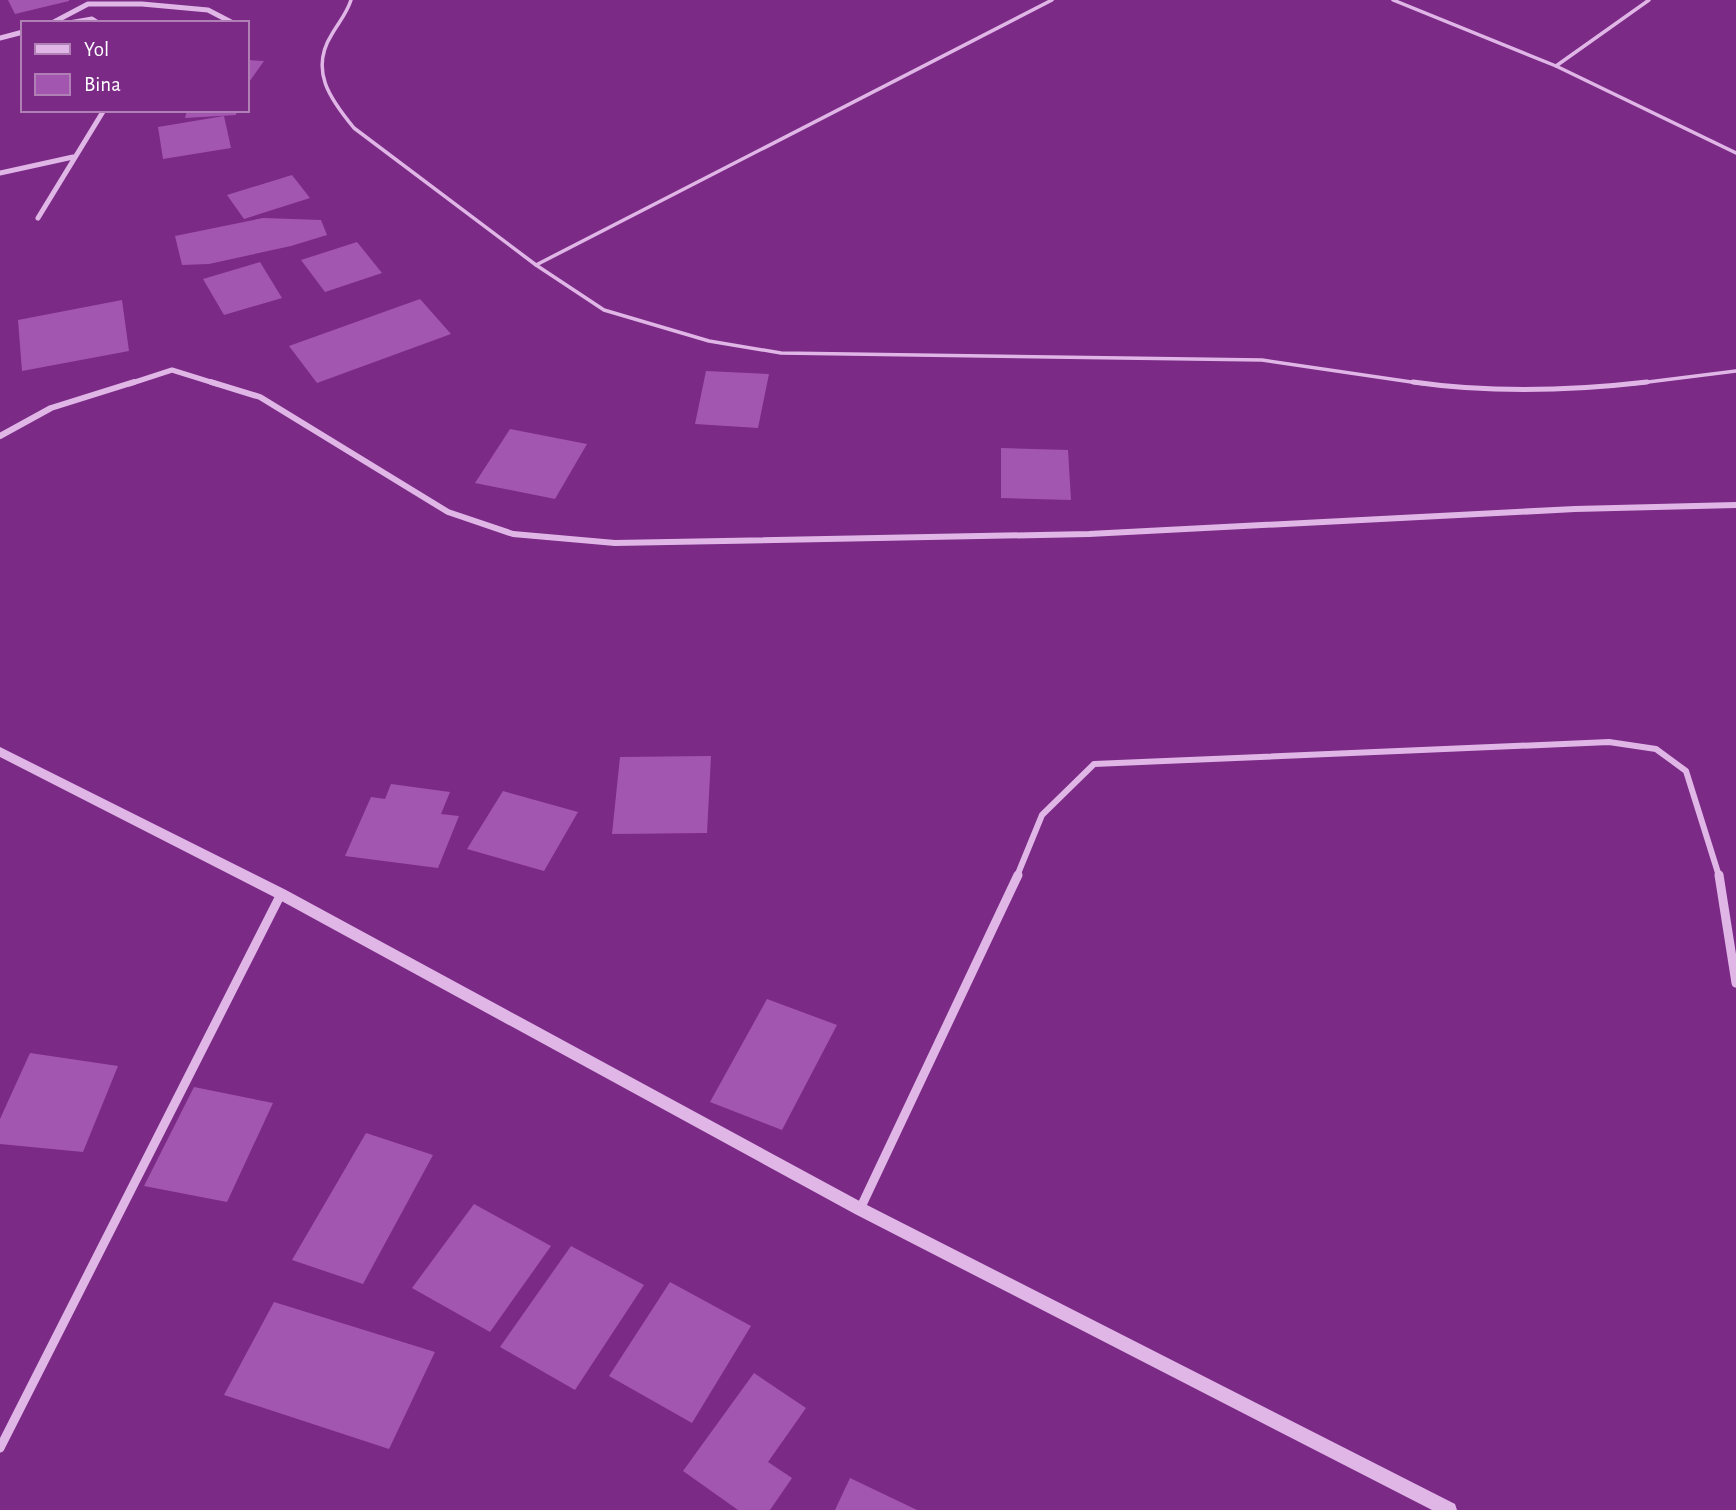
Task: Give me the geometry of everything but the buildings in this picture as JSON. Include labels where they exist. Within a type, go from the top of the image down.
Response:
[{"type":"street","points":[[55,21],[88,4],[142,4],[208,10],[229,21]]},
{"type":"street","points":[[0,37],[21,32]]},
{"type":"street","points":[[38,218],[103,112]]},
{"type":"street","points":[[0,173],[73,157]]},
{"type":"street","points":[[0,436],[51,408],[172,370],[260,397],[447,512],[513,534],[615,543],[1089,534],[1576,509],[1736,505]]},
{"type":"street","points":[[860,1209],[1011,891],[1042,815],[1094,764],[1595,743],[1656,749],[1686,771],[1719,874],[1736,983]]},
{"type":"street","points":[[0,752],[281,894],[860,1209],[1449,1510]]},
{"type":"street","points":[[0,1448],[281,894]]},
{"type":"lane","points":[[351,0],[320,51],[323,78],[332,102],[364,136],[536,265],[604,310],[709,341],[781,353],[1262,360],[1441,386],[1535,389],[1605,387],[1736,371]]},
{"type":"lane","points":[[536,265],[1052,0]]},
{"type":"lane","points":[[1392,0],[1556,66],[1736,153]]},
{"type":"lane","points":[[1556,66],[1648,0]]}]
